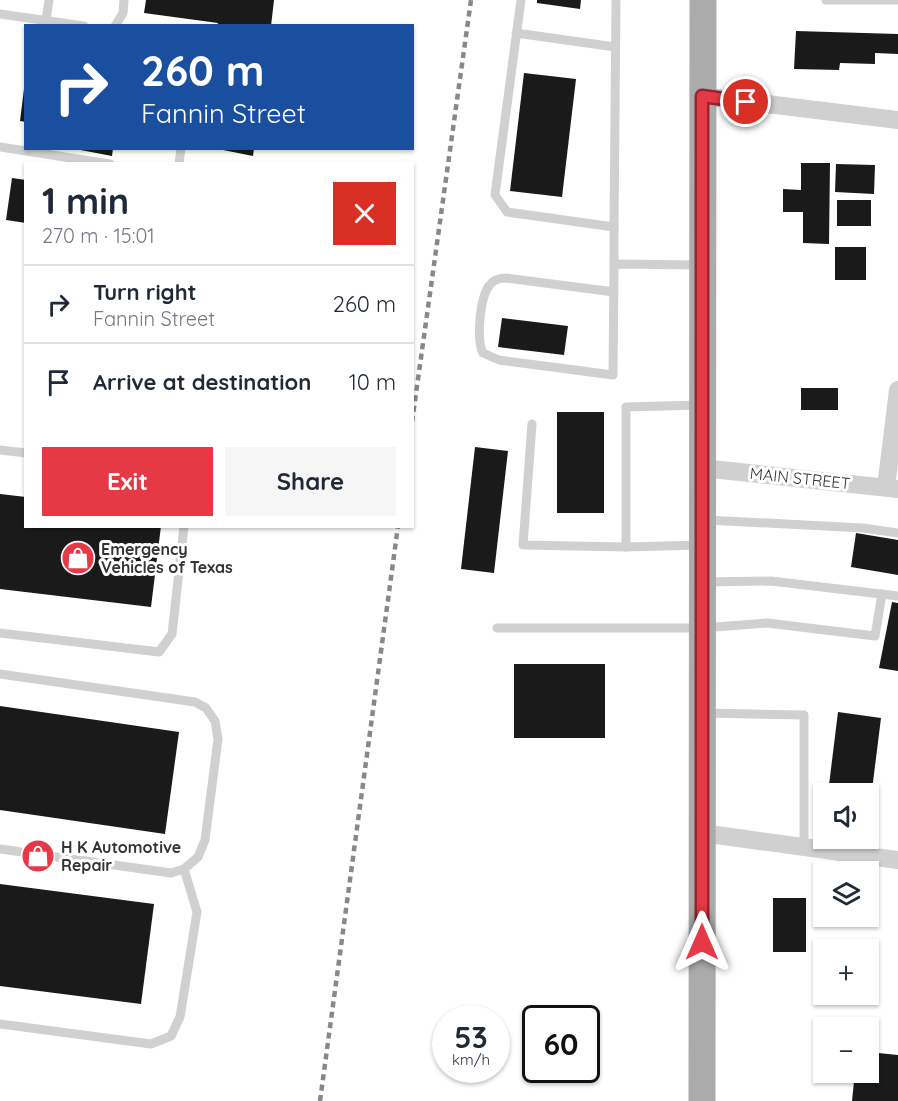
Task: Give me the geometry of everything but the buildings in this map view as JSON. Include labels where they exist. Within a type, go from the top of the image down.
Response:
[{"type":"main road","points":[[702,1101],[703,0]]},
{"type":"street","points":[[702,96],[898,120]]},
{"type":"street","points":[[892,488],[898,390]]},
{"type":"street","name":"MAIN STREET","points":[[702,468],[892,488]]},
{"type":"street","points":[[702,833],[898,860]]},
{"type":"lane","points":[[46,20],[49,0]]},
{"type":"lane","points":[[116,24],[123,13],[124,0]]},
{"type":"lane","points":[[521,0],[495,195],[507,212],[614,227]]},
{"type":"lane","points":[[614,292],[506,278],[495,280],[485,292],[478,336],[479,346],[483,353],[499,360],[613,375],[614,292],[615,47],[616,0]]},
{"type":"lane","points":[[826,0],[898,0]]},
{"type":"lane","points":[[0,14],[71,24]]},
{"type":"lane","points":[[516,33],[615,47]]},
{"type":"lane","points":[[0,147],[97,162]]},
{"type":"lane","points":[[614,264],[702,266]]},
{"type":"lane","points":[[626,547],[626,407],[702,405]]},
{"type":"lane","points":[[532,424],[523,545],[626,547],[702,532],[863,528],[898,533]]},
{"type":"lane","points":[[0,450],[24,453]]},
{"type":"lane","points":[[0,633],[159,652],[172,634],[184,528]]},
{"type":"lane","points":[[702,582],[771,581],[898,596]]},
{"type":"lane","points":[[497,628],[702,628],[766,623],[875,636],[882,594]]},
{"type":"lane","points":[[0,674],[195,702],[206,708],[215,721],[218,739],[205,840],[198,857],[184,869],[171,873],[0,849]]},
{"type":"lane","points":[[702,713],[804,715],[804,847]]},
{"type":"lane","points":[[0,1024],[151,1044],[171,1036],[180,1017],[197,912],[184,869]]},
{"type":"railway","points":[[414,408],[471,0]]},
{"type":"railway","points":[[320,1101],[398,528]]},
{"type":"place","name":"Emergency Vehicles of Texas","points":[[78,558]]},
{"type":"place","name":"H K Automotive Repair","points":[[38,856]]},
{"type":"route","points":[[702,942],[702,96],[746,102]]}]
